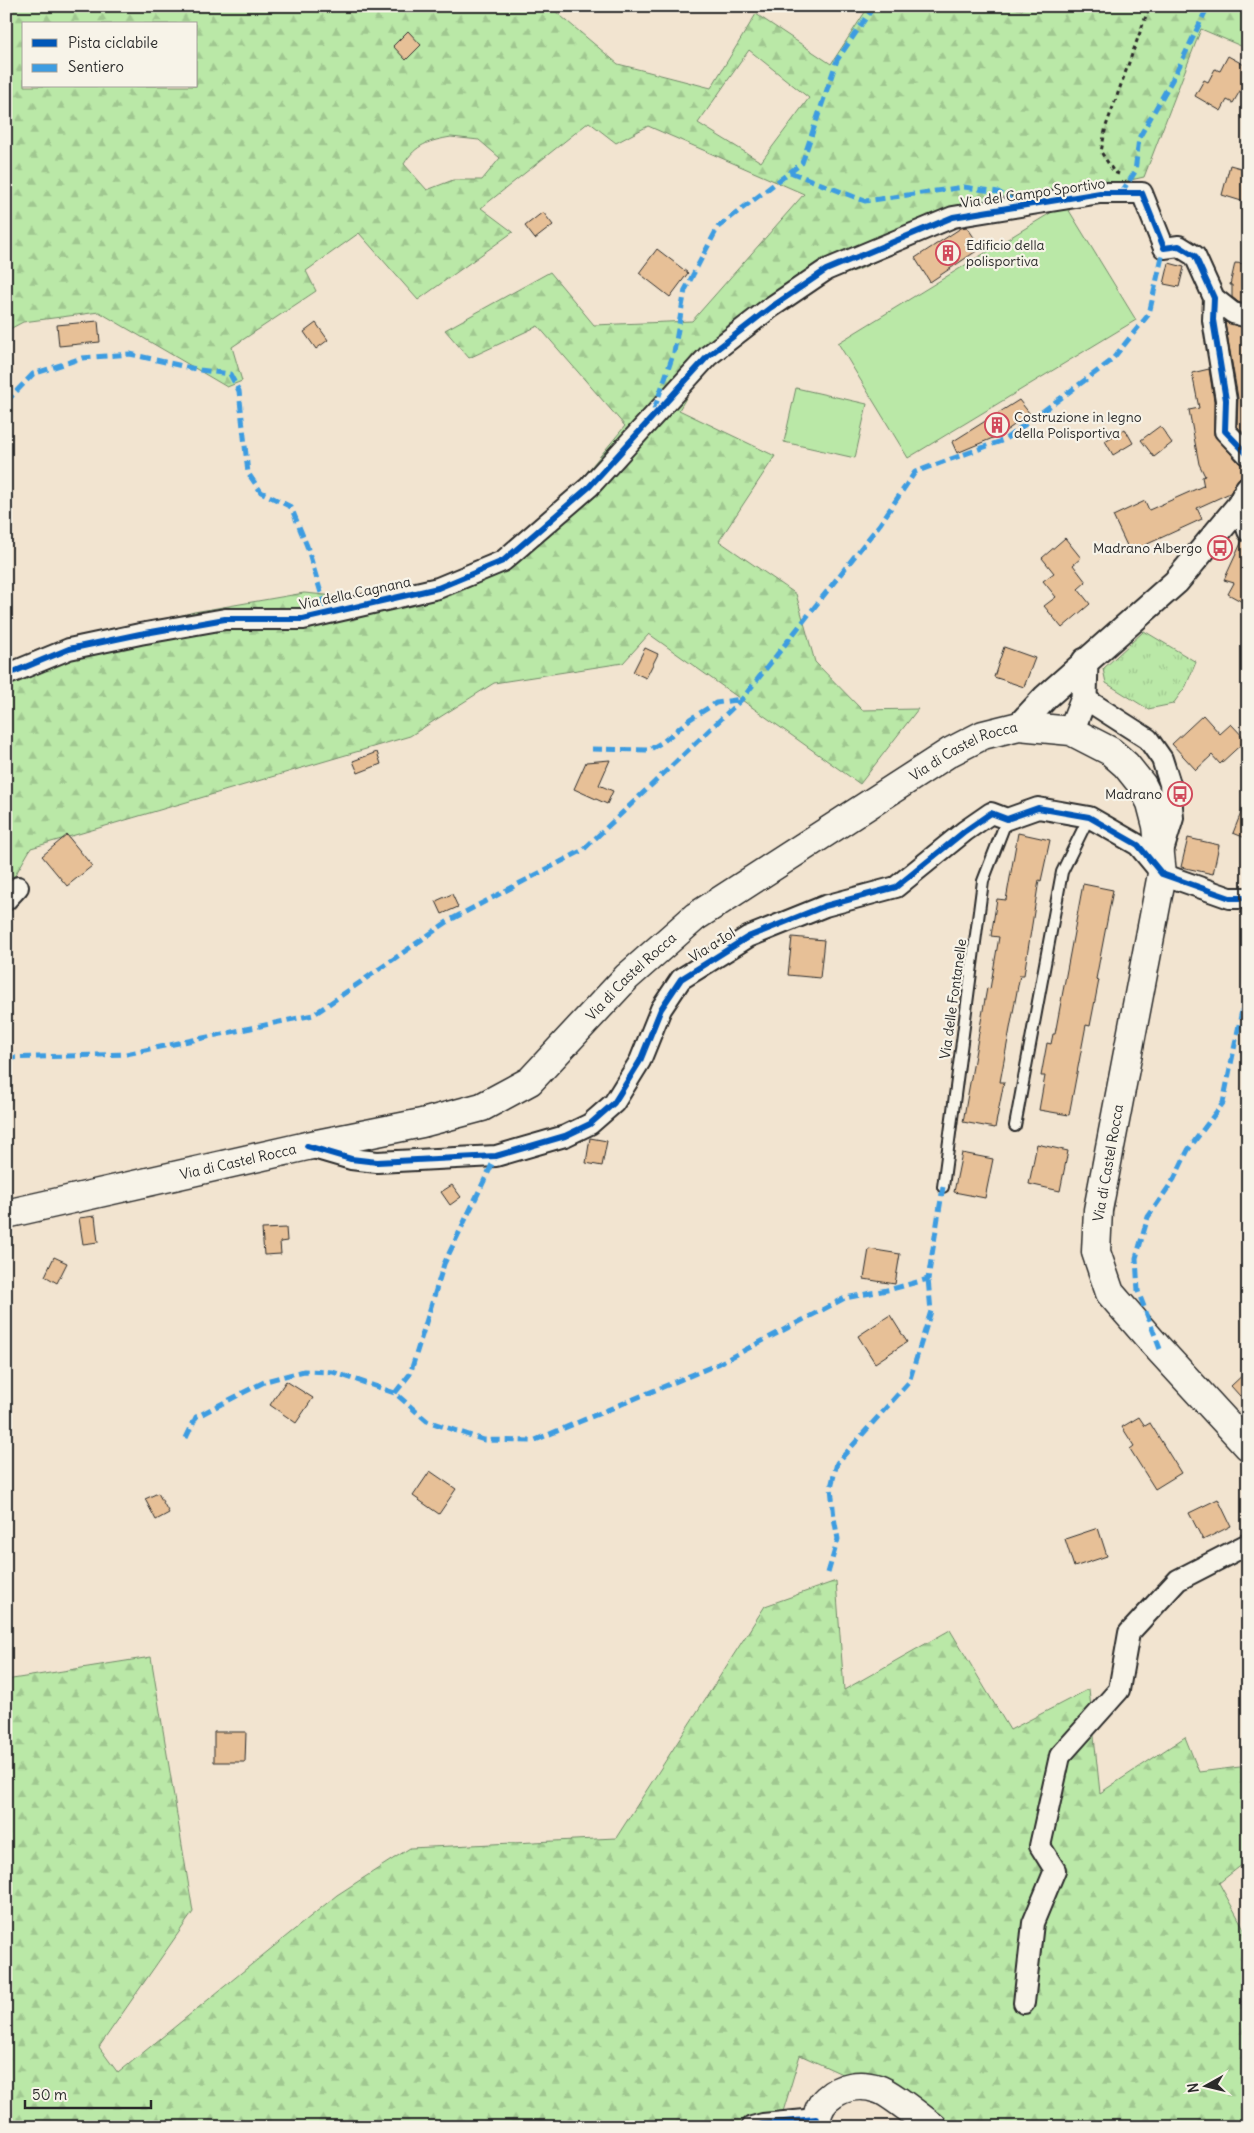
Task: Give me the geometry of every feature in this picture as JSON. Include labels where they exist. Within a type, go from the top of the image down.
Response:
[{"type":"main road","name":"Via di Castel Rocca","points":[[6,1214],[307,1146],[422,1123],[482,1107],[530,1082],[626,977],[695,917],[950,752],[983,735],[1019,726],[1071,731],[1110,751],[1126,765],[1142,785],[1151,803],[1157,826],[1162,867],[1098,1210],[1096,1252],[1110,1292],[1248,1446]]},
{"type":"main road","points":[[816,2123],[823,2102],[836,2091],[854,2086],[880,2089],[933,2127]]},
{"type":"street","name":"Via del Campo Sportivo","points":[[953,217],[1100,193],[1142,194],[1164,248],[1179,246],[1195,256],[1214,298],[1213,320],[1226,400],[1225,431],[1248,455]]},
{"type":"street","name":"Via della Cagnana","points":[[6,675],[69,649],[140,634],[224,619],[303,619],[438,588],[503,561],[589,487],[708,356],[770,308],[826,270],[953,217]]},
{"type":"street","points":[[1214,298],[1233,313],[1248,317]]},
{"type":"street","points":[[1244,497],[1248,530]]},
{"type":"street","points":[[1019,726],[1046,696],[1176,582],[1244,497]]},
{"type":"street","points":[[1071,731],[1084,698],[1085,661]]},
{"type":"street","name":"Via di Castel Rocca","points":[[1084,698],[1148,739],[1162,759],[1170,784],[1173,818],[1162,867]]},
{"type":"street","name":"Via a Iol","points":[[307,1146],[351,1159],[376,1162],[496,1156],[565,1136],[590,1124],[614,1103],[640,1061],[661,1009],[681,979],[748,937],[825,906],[896,887],[965,831],[992,813],[1007,819],[1038,808],[1089,817],[1138,845],[1162,867]]},
{"type":"street","points":[[1162,867],[1230,898],[1248,898]]},
{"type":"street","points":[[1024,2003],[1033,1923],[1055,1870],[1040,1846],[1060,1756],[1119,1690],[1129,1633],[1178,1580],[1248,1544]]},
{"type":"street","points":[[752,2127],[763,2124],[816,2123]]},
{"type":"lane","points":[[1015,1126],[1062,872],[1089,817]]},
{"type":"lane","name":"Via delle Fontanelle","points":[[943,1187],[983,881],[1007,819]]},
{"type":"path","points":[[1122,176],[1114,172],[1101,152],[1106,126],[1152,6]]},
{"type":"green space","points":[[6,6],[549,6],[618,64],[711,88],[756,14],[831,64],[869,6],[1007,6],[1022,10],[1026,6],[1248,6],[1248,49],[1201,29],[1144,177],[968,217],[858,270],[788,293],[729,324],[679,410],[775,456],[719,541],[796,594],[815,662],[862,710],[918,709],[860,784],[649,634],[623,663],[494,683],[410,736],[31,848],[6,891],[6,663],[194,612],[304,593],[412,603],[515,559],[625,426],[538,326],[469,358],[445,330],[550,272],[594,325],[692,321],[804,194],[648,126],[616,143],[589,122],[481,208],[513,232],[418,300],[359,233],[306,271],[316,291],[232,347],[242,381],[227,387],[99,312],[23,322],[6,331]],"holes":[[[749,50],[809,98],[761,162],[698,123]],[[451,137],[479,140],[500,158],[482,180],[453,180],[427,190],[404,164],[413,152],[424,144]]]},
{"type":"green space","points":[[1065,204],[1136,320],[908,458],[838,343]]},
{"type":"green space","points":[[796,388],[867,404],[855,458],[784,442]]},
{"type":"green space","points":[[1144,631],[1196,662],[1186,686],[1173,704],[1148,709],[1106,683],[1103,669]]},
{"type":"green space","points":[[836,1581],[844,1690],[950,1630],[1010,1730],[1089,1689],[1100,1793],[1185,1737],[1199,1772],[1248,1766],[1248,1860],[1219,1883],[1248,1936],[1248,1992],[1240,2004],[1248,2007],[1248,2127],[959,2127],[800,2055],[779,2125],[776,2127],[355,2127],[353,2124],[345,2127],[6,2127],[6,1680],[151,1657],[193,1912],[99,2047],[118,2073],[337,1895],[410,1848],[616,1838],[765,1606]]},
{"type":"building","points":[[408,31],[421,45],[406,60],[393,46]]},
{"type":"building","points":[[1228,56],[1248,67],[1248,86],[1244,84],[1233,103],[1227,100],[1221,111],[1195,96],[1204,80],[1208,82],[1215,69],[1220,71]]},
{"type":"building","points":[[1230,165],[1248,170],[1248,203],[1222,195]]},
{"type":"building","points":[[543,212],[553,225],[535,239],[525,226]]},
{"type":"building","name":"Edificio della polisportiva","points":[[967,227],[981,248],[930,282],[915,258],[961,228]]},
{"type":"building","points":[[657,249],[688,273],[670,297],[639,273]]},
{"type":"building","points":[[1169,263],[1184,267],[1179,287],[1164,284]]},
{"type":"building","points":[[1235,263],[1248,264],[1248,305],[1238,302],[1232,297],[1232,285],[1230,285]]},
{"type":"building","points":[[98,321],[100,342],[59,346],[57,325]]},
{"type":"building","points":[[1225,322],[1248,329],[1248,438],[1237,426],[1238,398]]},
{"type":"building","points":[[316,323],[328,340],[316,349],[304,332]]},
{"type":"building","points":[[1209,369],[1214,401],[1214,435],[1239,463],[1248,467],[1248,475],[1240,477],[1230,493],[1197,508],[1202,519],[1130,552],[1113,516],[1145,501],[1149,510],[1204,487],[1202,477],[1205,476],[1199,464],[1189,410],[1199,408],[1192,373]]},
{"type":"building","name":"Costruzione in legno della Polisportiva","points":[[1019,400],[1030,414],[1000,435],[957,453],[952,442]]},
{"type":"building","points":[[1160,426],[1172,443],[1154,457],[1141,440]]},
{"type":"building","points":[[1125,429],[1133,443],[1113,455],[1105,441]]},
{"type":"building","points":[[1065,538],[1081,558],[1073,565],[1086,582],[1078,589],[1090,604],[1062,628],[1044,606],[1056,597],[1043,581],[1054,573],[1042,558]]},
{"type":"building","points":[[1242,541],[1248,543],[1248,605],[1228,594],[1234,583],[1224,580]]},
{"type":"building","points":[[1004,647],[1035,658],[1024,687],[994,677]]},
{"type":"building","points":[[645,648],[658,654],[646,678],[633,672]]},
{"type":"building","points":[[1203,715],[1220,734],[1231,724],[1246,740],[1220,764],[1212,755],[1196,770],[1172,744]]},
{"type":"building","points":[[377,752],[381,764],[358,773],[353,761]]},
{"type":"building","points":[[610,760],[599,785],[613,791],[607,804],[574,789],[586,762]]},
{"type":"building","points":[[1248,799],[1248,839],[1233,833]]},
{"type":"building","points":[[1018,833],[1050,840],[1041,881],[1039,880],[1024,975],[1020,975],[1000,1082],[1004,1082],[995,1128],[963,1122],[987,988],[990,989],[999,937],[991,936],[997,899],[1006,900]]},
{"type":"building","points":[[67,835],[92,866],[67,886],[42,856]]},
{"type":"building","points":[[1188,838],[1219,845],[1213,874],[1181,867]]},
{"type":"building","points":[[1083,884],[1113,890],[1096,979],[1099,980],[1090,1026],[1086,1025],[1069,1115],[1039,1110],[1045,1076],[1041,1076],[1047,1043],[1051,1044],[1053,1034],[1055,1034]]},
{"type":"building","points":[[452,894],[458,907],[442,914],[436,901]]},
{"type":"building","points":[[792,937],[824,940],[820,978],[788,975]]},
{"type":"building","points":[[590,1138],[607,1141],[602,1166],[586,1163]]},
{"type":"building","points":[[1037,1144],[1068,1151],[1060,1191],[1029,1184]]},
{"type":"building","points":[[962,1153],[993,1159],[985,1198],[954,1192]]},
{"type":"building","points":[[452,1185],[461,1197],[450,1205],[441,1192]]},
{"type":"building","points":[[95,1216],[98,1242],[83,1244],[79,1218]]},
{"type":"building","points":[[286,1228],[287,1241],[280,1242],[281,1254],[264,1255],[262,1229]]},
{"type":"building","points":[[869,1249],[900,1254],[895,1284],[864,1279]]},
{"type":"building","points":[[54,1257],[67,1263],[57,1283],[45,1276]]},
{"type":"building","points":[[890,1315],[907,1342],[875,1363],[858,1336]]},
{"type":"building","points":[[1248,1370],[1248,1405],[1231,1386]]},
{"type":"building","points":[[286,1381],[313,1398],[296,1423],[270,1405]]},
{"type":"building","points":[[1139,1417],[1145,1426],[1150,1423],[1181,1473],[1155,1489],[1130,1449],[1134,1446],[1122,1427]]},
{"type":"building","points":[[430,1471],[456,1489],[439,1514],[413,1496]]},
{"type":"building","points":[[158,1493],[169,1513],[156,1520],[145,1499]]},
{"type":"building","points":[[1218,1499],[1231,1526],[1203,1540],[1189,1513]]},
{"type":"building","points":[[1098,1528],[1107,1556],[1074,1567],[1065,1539]]},
{"type":"building","points":[[214,1732],[246,1732],[245,1762],[214,1762]]},
{"type":"marked path","points":[[654,410],[674,352],[685,290],[718,227],[802,163],[837,60],[874,6]]},
{"type":"marked path","points":[[1121,193],[1135,172],[1139,138],[1176,73],[1208,6]]},
{"type":"marked path","points":[[790,172],[865,201],[964,187],[998,192],[1021,205]]},
{"type":"marked path","points":[[6,1058],[126,1054],[313,1015],[450,920],[583,850],[742,699],[880,524],[915,472],[1004,440],[1111,361],[1149,314],[1164,248]]},
{"type":"marked path","points":[[6,402],[33,374],[82,358],[130,354],[200,370],[230,374],[239,391],[248,473],[261,492],[291,507],[307,546],[327,613]]},
{"type":"marked path","points":[[592,749],[649,750],[664,741],[690,719],[716,703],[742,699]]},
{"type":"marked path","points":[[1160,1349],[1138,1291],[1136,1258],[1148,1217],[1174,1179],[1188,1150],[1223,1103],[1248,981]]},
{"type":"marked path","points":[[395,1393],[410,1374],[444,1264],[496,1156]]},
{"type":"marked path","points":[[186,1438],[196,1417],[266,1381],[304,1371],[333,1372],[395,1393],[427,1421],[484,1440],[533,1441],[718,1364],[845,1298],[892,1289],[928,1279],[943,1187]]},
{"type":"marked path","points":[[828,1573],[838,1539],[831,1487],[837,1463],[909,1382],[931,1311],[928,1279]]},
{"type":"cycle path","points":[[6,675],[69,649],[140,634],[225,619],[303,619],[438,588],[503,561],[589,487],[708,356],[770,308],[826,270],[953,217],[1100,193],[1142,193],[1164,248],[1179,246],[1195,256],[1214,298],[1213,320],[1226,400],[1225,431],[1248,455]]},
{"type":"cycle path","points":[[307,1146],[351,1159],[377,1162],[496,1156],[565,1136],[590,1124],[614,1103],[640,1061],[661,1009],[681,979],[748,937],[825,906],[896,887],[965,831],[991,813],[1007,819],[1038,808],[1089,817],[1138,845],[1162,874],[1230,898],[1248,898]]},
{"type":"cycle path","points":[[752,2127],[763,2124],[816,2119],[817,2127]]},
{"type":"place","name":"Edificio della polisportiva","points":[[948,253]]},
{"type":"place","name":"Costruzione in legno della Polisportiva","points":[[997,425]]},
{"type":"place","name":"Madrano Albergo","points":[[1220,548]]},
{"type":"place","name":"Madrano","points":[[1180,794]]}]
